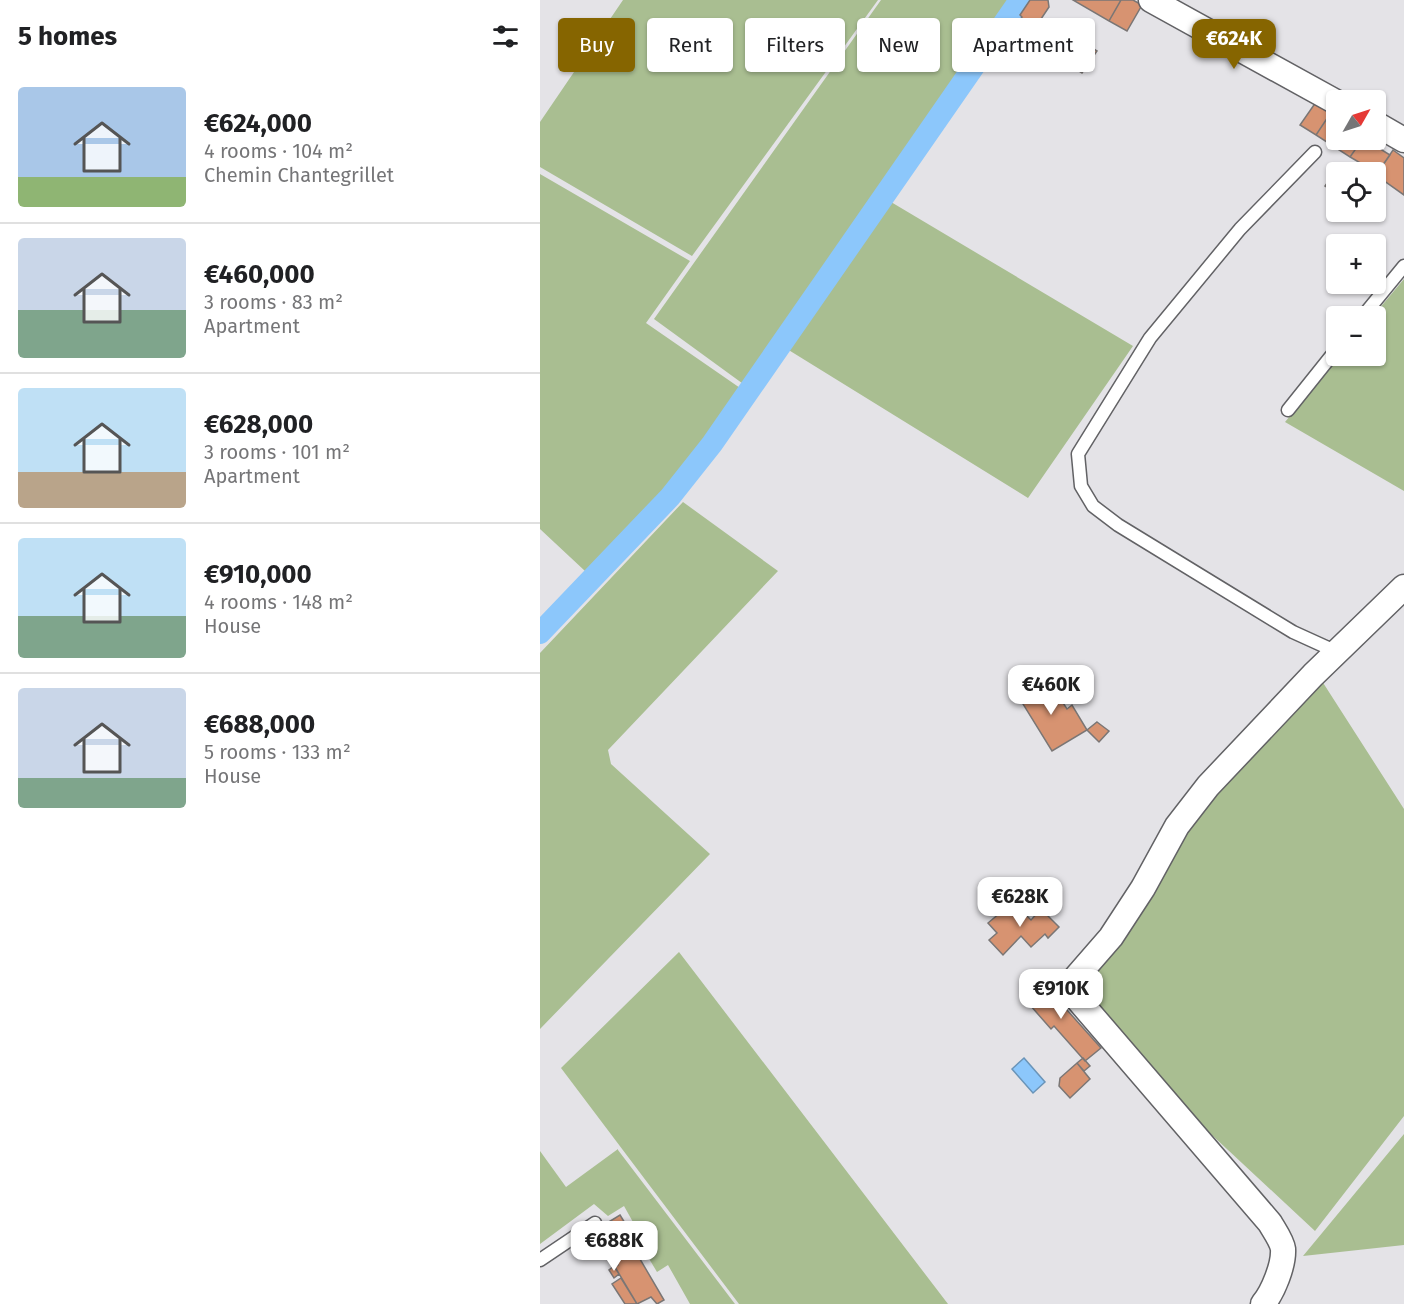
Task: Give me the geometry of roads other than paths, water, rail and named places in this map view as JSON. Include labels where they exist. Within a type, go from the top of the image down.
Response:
[{"type":"street","points":[[1151,0],[1326,96]]},
{"type":"street","points":[[1386,130],[1404,140]]},
{"type":"street","points":[[1263,1304],[1271,1296],[1283,1248],[1270,1223],[1075,996],[1071,983],[1111,937],[1143,888],[1177,826],[1208,786],[1336,652],[1403,593]]},
{"type":"lane","points":[[1315,152],[1240,229],[1150,338],[1078,454],[1081,486],[1094,506],[1118,525],[1293,632],[1336,652]]},
{"type":"lane","points":[[1371,306],[1404,266]]},
{"type":"lane","points":[[1288,410],[1326,362]]},
{"type":"lane","points":[[540,1260],[596,1223]]},
{"type":"water","points":[[1024,1058],[1045,1082],[1033,1093],[1012,1069]]},
{"type":"waterway","points":[[540,633],[670,497],[712,444],[1020,0]]}]
